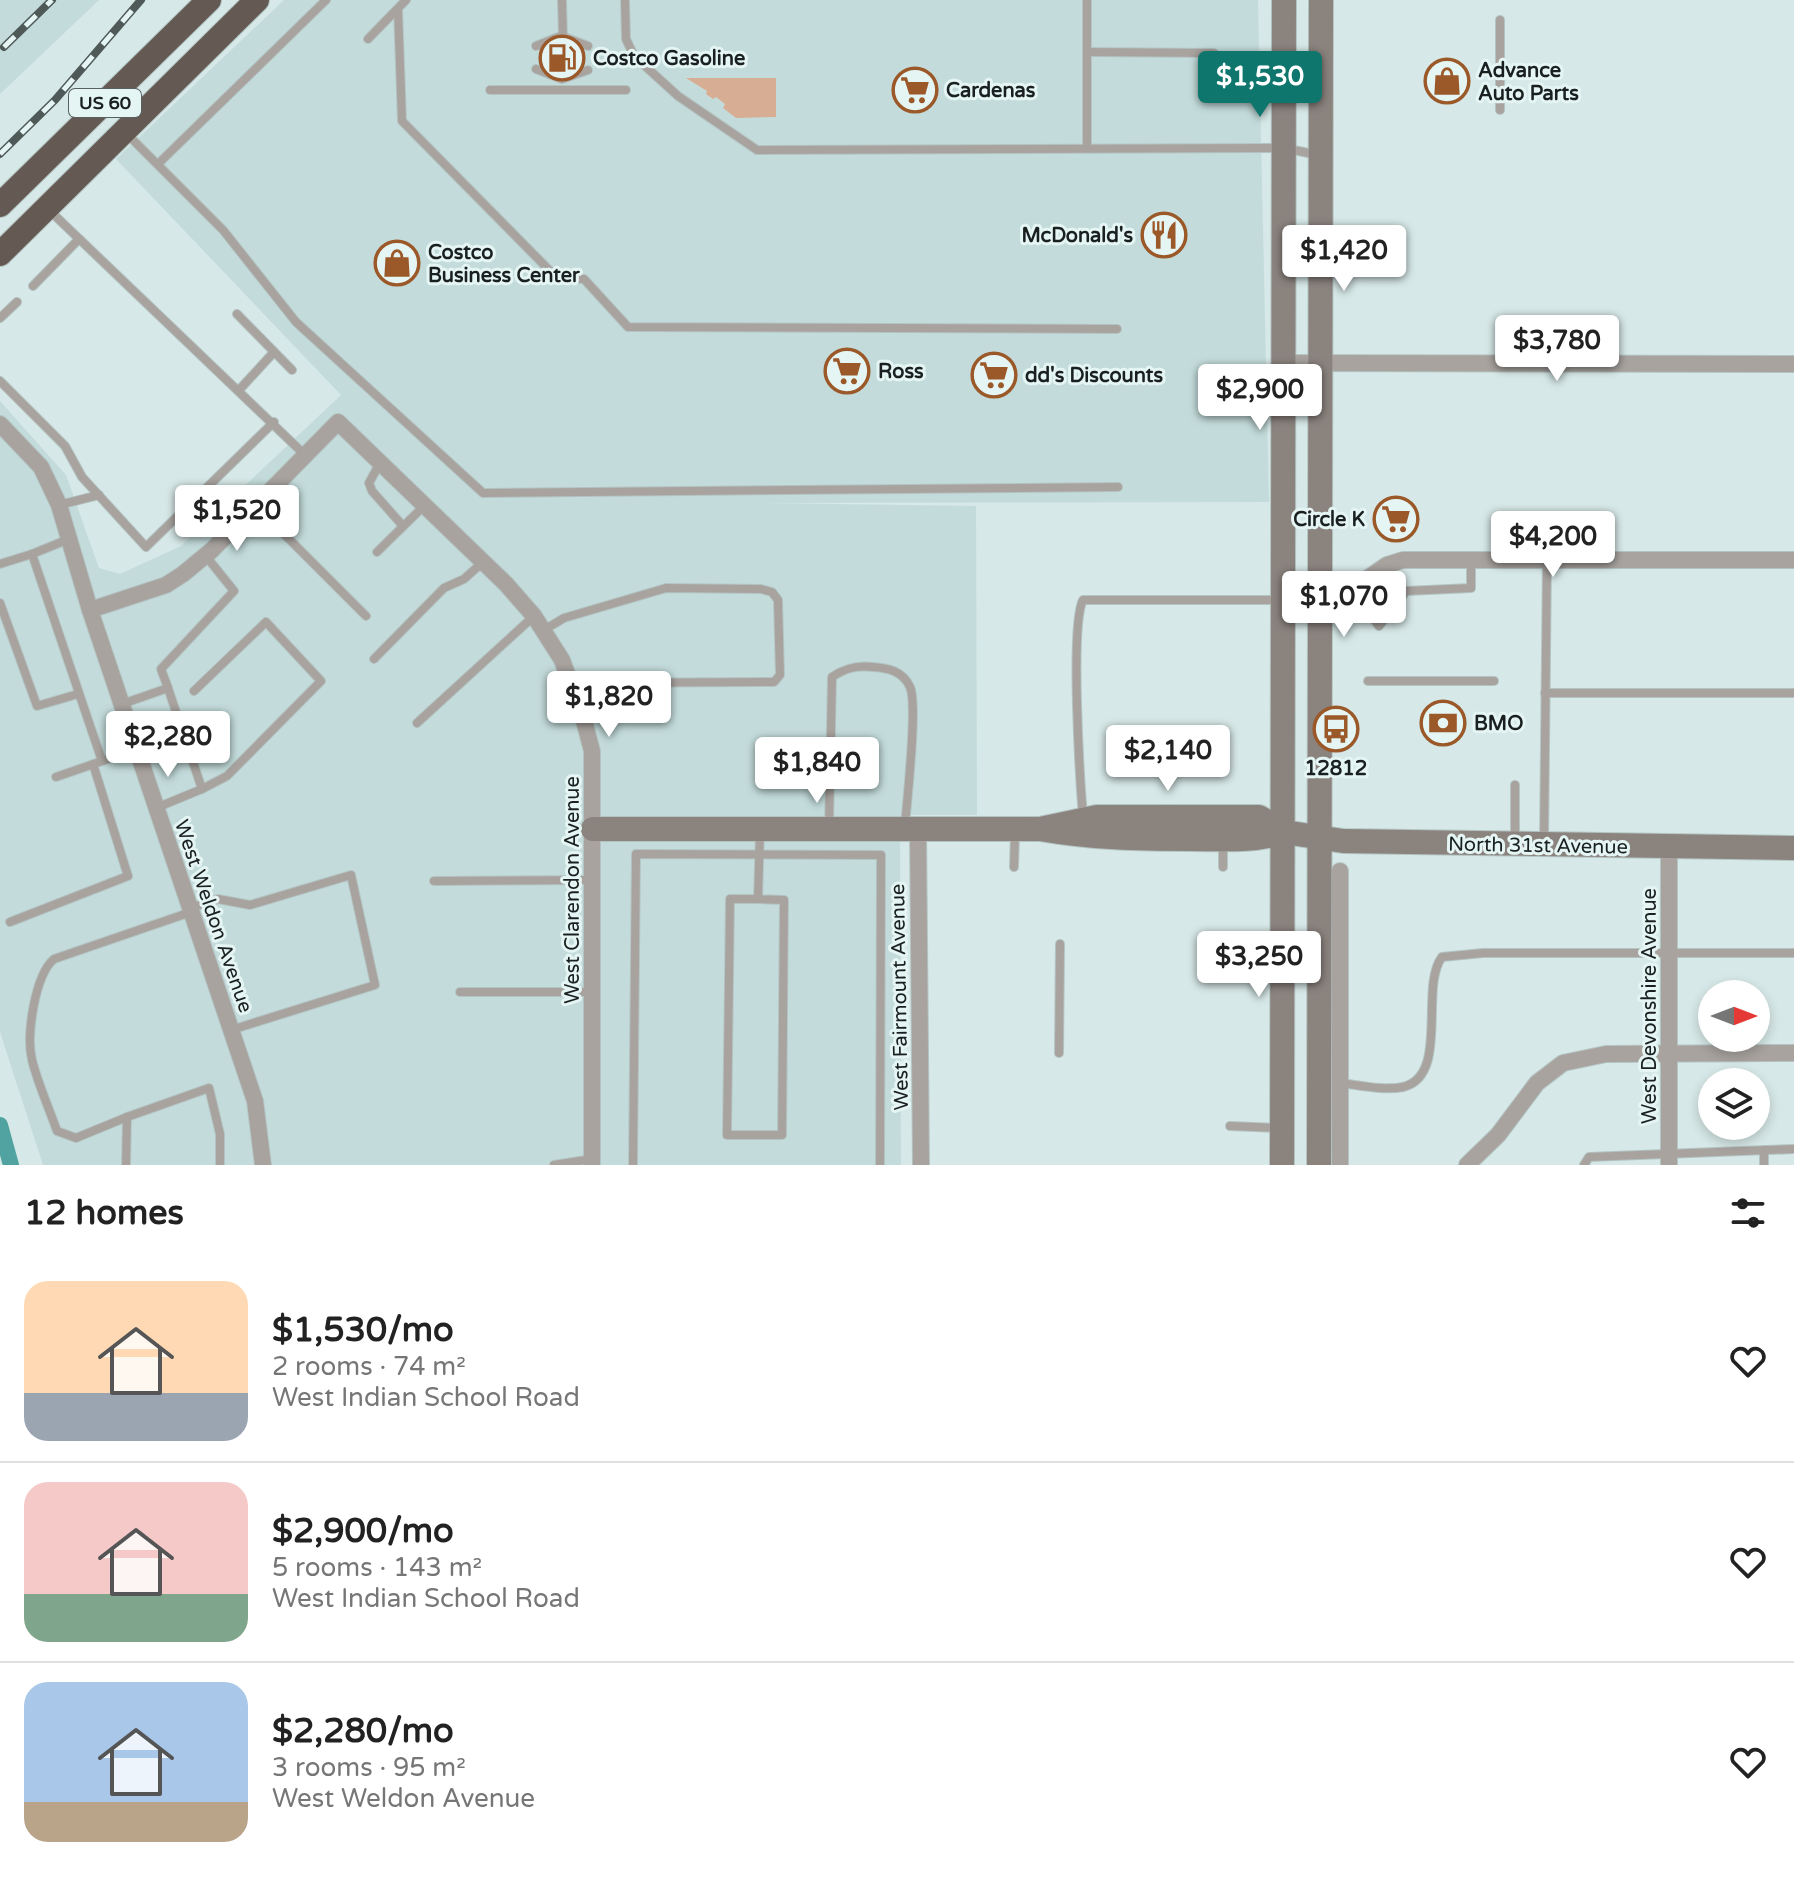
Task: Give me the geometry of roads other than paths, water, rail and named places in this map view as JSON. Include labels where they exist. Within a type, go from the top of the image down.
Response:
[{"type":"highway","name":"US 60","points":[[0,205],[209,0]]},
{"type":"highway","name":"US 60","points":[[0,254],[257,0]]},
{"type":"main road","points":[[1282,1165],[1284,0]]},
{"type":"main road","points":[[1319,1165],[1321,0]]},
{"type":"main road","name":"North 31st Avenue","points":[[1040,829],[1083,820],[1259,817],[1284,832],[1343,841],[1794,848]]},
{"type":"main road","name":"North 31st Avenue","points":[[593,829],[1040,829],[1096,838],[1223,839],[1261,839],[1284,832]]},
{"type":"street","points":[[1284,363],[1794,364]]},
{"type":"street","name":"West Clarendon Avenue","points":[[305,455],[338,422],[483,562],[538,624],[562,660],[592,751],[592,1162]]},
{"type":"street","name":"West Weldon Avenue","points":[[0,424],[41,467],[59,505],[90,610],[255,1101],[263,1165]]},
{"type":"street","points":[[90,610],[166,585],[205,555],[305,455]]},
{"type":"street","points":[[1284,601],[1320,598],[1352,590],[1387,565],[1403,560],[1794,560]]},
{"type":"street","name":"West Fairmount Avenue","points":[[901,829],[921,1165]]},
{"type":"street","name":"West Devonshire Avenue","points":[[1669,848],[1669,1159]]},
{"type":"street","points":[[1340,871],[1340,1165]]},
{"type":"street","points":[[1467,1165],[1498,1135],[1537,1083],[1563,1063],[1606,1054],[1794,1053]]},
{"type":"lane","points":[[158,164],[326,0]]},
{"type":"lane","points":[[368,39],[406,0]]},
{"type":"lane","points":[[550,46],[561,36],[562,0]]},
{"type":"lane","points":[[625,0],[626,39],[634,56],[678,96],[757,150],[1284,148],[1321,155]]},
{"type":"lane","points":[[1087,0],[1087,148]]},
{"type":"lane","points":[[398,9],[402,121],[557,278],[584,279],[628,327],[1117,329]]},
{"type":"lane","points":[[1500,20],[1500,110]]},
{"type":"lane","points":[[561,36],[572,46]]},
{"type":"lane","points":[[536,46],[561,36],[588,46]]},
{"type":"lane","points":[[1087,52],[1214,53]]},
{"type":"lane","points":[[536,69],[562,79],[588,70]]},
{"type":"lane","points":[[550,70],[562,79]]},
{"type":"lane","points":[[562,90],[562,79],[572,70]]},
{"type":"lane","points":[[490,90],[626,90]]},
{"type":"lane","points":[[125,131],[223,230],[296,322],[483,493],[1118,487]]},
{"type":"lane","points":[[47,207],[240,389],[305,455]]},
{"type":"lane","points":[[33,286],[79,239]]},
{"type":"lane","points":[[0,318],[17,302]]},
{"type":"lane","points":[[237,314],[292,370]]},
{"type":"lane","points":[[240,389],[274,352]]},
{"type":"lane","points":[[0,381],[65,446],[82,477],[146,547],[274,422]]},
{"type":"lane","points":[[380,463],[371,474],[372,491],[403,526]]},
{"type":"lane","points":[[59,505],[99,495]]},
{"type":"lane","points":[[255,506],[366,616]]},
{"type":"lane","points":[[377,552],[424,506]]},
{"type":"lane","points":[[0,564],[69,539]]},
{"type":"lane","points":[[10,922],[128,876],[78,694],[32,554]]},
{"type":"lane","points":[[202,789],[161,669],[234,591],[205,555]]},
{"type":"lane","points":[[1544,845],[1547,559]]},
{"type":"lane","points":[[1352,590],[1379,626],[1406,591],[1471,588],[1471,560]]},
{"type":"lane","points":[[374,659],[444,588],[464,579],[483,562]]},
{"type":"lane","points":[[417,723],[538,624],[666,588],[761,589],[772,592],[778,600],[780,675],[774,682],[570,683]]},
{"type":"lane","points":[[1083,820],[1078,647],[1079,609],[1083,600],[1284,601]]},
{"type":"lane","points":[[0,603],[37,706],[78,694]]},
{"type":"lane","points":[[156,808],[227,776],[321,681],[266,622],[194,691]]},
{"type":"lane","points":[[829,829],[832,677],[844,669],[866,666],[887,668],[900,674],[911,688],[910,770],[901,829],[881,855],[880,1165]]},
{"type":"lane","points":[[1368,681],[1494,681]]},
{"type":"lane","points":[[122,704],[168,688]]},
{"type":"lane","points":[[1545,693],[1794,693]]},
{"type":"lane","points":[[56,777],[137,749]]},
{"type":"lane","points":[[1515,785],[1515,845]]},
{"type":"lane","points":[[646,829],[647,854]]},
{"type":"lane","points":[[758,899],[760,829]]},
{"type":"lane","points":[[1014,867],[1015,829]]},
{"type":"lane","points":[[1223,839],[1223,867]]},
{"type":"lane","points":[[633,1165],[636,854],[881,855]]},
{"type":"lane","points":[[220,1165],[220,1134],[209,1088],[76,1138],[57,1131],[31,1049],[36,995],[43,968],[54,959],[218,899],[250,905],[351,875],[375,985],[231,1030]]},
{"type":"lane","points":[[434,881],[593,880]]},
{"type":"lane","points":[[730,899],[758,899],[784,900],[782,1135],[727,1135],[730,899]]},
{"type":"lane","points":[[1059,1053],[1060,944]]},
{"type":"lane","points":[[1340,1083],[1402,1087],[1418,1079],[1431,1051],[1433,969],[1442,957],[1483,953],[1794,953]]},
{"type":"lane","points":[[460,992],[593,992]]},
{"type":"lane","points":[[126,1165],[127,1117]]},
{"type":"lane","points":[[1230,1126],[1282,1128]]},
{"type":"lane","points":[[1584,1165],[1589,1157],[1669,1159],[1794,1149]]},
{"type":"lane","points":[[1764,1150],[1764,1165]]},
{"type":"lane","points":[[554,1165],[592,1162]]},
{"type":"waterway","points":[[0,1125],[11,1165]]},
{"type":"railway","points":[[4,47],[52,0]]},
{"type":"railway","points":[[0,154],[55,100],[141,0]]},
{"type":"place","name":"Costco Gasoline","points":[[562,58]]},
{"type":"place","name":"Advance Auto Parts","points":[[1447,81]]},
{"type":"place","name":"Cardenas","points":[[915,90]]},
{"type":"place","name":"McDonald's","points":[[1164,235]]},
{"type":"place","name":"Costco Business Center","points":[[397,263]]},
{"type":"place","name":"Ross","points":[[847,371]]},
{"type":"place","name":"dd's Discounts","points":[[994,375]]},
{"type":"place","name":"Circle K","points":[[1396,519]]},
{"type":"place","name":"BMO","points":[[1443,723]]},
{"type":"place","name":"12812","points":[[1336,729]]}]
